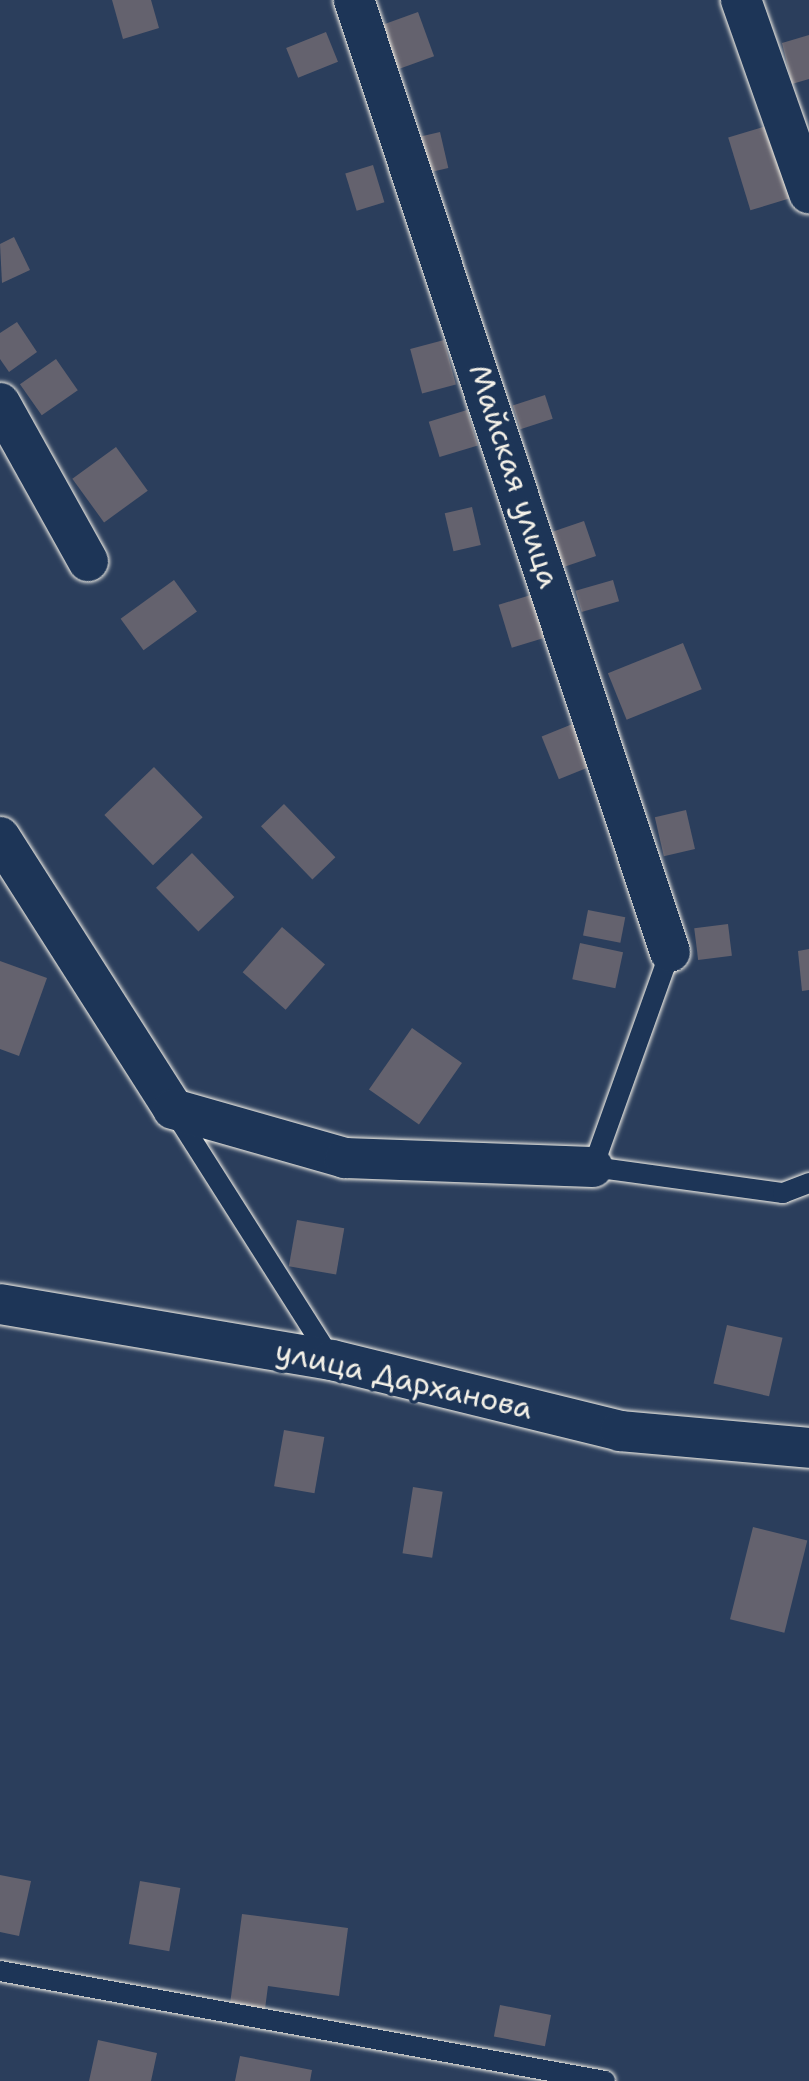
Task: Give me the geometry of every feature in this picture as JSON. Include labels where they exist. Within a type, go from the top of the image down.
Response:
[{"type":"street","name":"Майская улица","points":[[354,0],[670,952]]},
{"type":"street","points":[[741,0],[809,193]]},
{"type":"street","points":[[0,403],[88,561]]},
{"type":"street","points":[[0,837],[173,1109],[345,1158],[593,1167]]},
{"type":"street","name":"улица Дарханова","points":[[0,1304],[332,1360],[620,1431],[809,1448]]},
{"type":"lane","points":[[670,952],[593,1167],[783,1193],[809,1183]]},
{"type":"lane","points":[[173,1109],[332,1360]]},
{"type":"lane","points":[[0,1971],[605,2081]]},
{"type":"building","points":[[112,0],[151,0],[159,28],[123,39]]},
{"type":"building","points":[[418,12],[434,56],[397,70],[381,25]]},
{"type":"building","points":[[326,32],[338,62],[298,78],[286,48]]},
{"type":"building","points":[[809,35],[809,79],[792,84],[782,43]]},
{"type":"building","points":[[776,123],[798,196],[750,210],[728,138]]},
{"type":"building","points":[[440,132],[448,168],[418,175],[410,139]]},
{"type":"building","points":[[373,165],[384,202],[357,211],[345,173]]},
{"type":"building","points":[[14,237],[30,270],[2,283],[0,244]]},
{"type":"building","points":[[17,322],[37,352],[9,372],[0,359],[0,333]]},
{"type":"building","points":[[444,340],[456,384],[422,393],[410,349]]},
{"type":"building","points":[[56,359],[78,390],[42,415],[20,384]]},
{"type":"building","points":[[545,395],[553,419],[520,429],[513,406]]},
{"type":"building","points":[[467,410],[478,445],[440,457],[429,422]]},
{"type":"building","points":[[116,447],[148,491],[104,522],[72,479]]},
{"type":"building","points":[[472,507],[481,545],[453,551],[445,513]]},
{"type":"building","points":[[584,521],[596,556],[560,568],[548,533]]},
{"type":"building","points":[[174,580],[197,612],[144,650],[121,619]]},
{"type":"building","points":[[613,580],[619,601],[582,612],[576,591]]},
{"type":"building","points":[[534,594],[547,637],[512,648],[499,605]]},
{"type":"building","points":[[683,643],[702,689],[627,720],[608,673]]},
{"type":"building","points":[[575,723],[592,766],[559,779],[542,736]]},
{"type":"building","points":[[154,767],[203,817],[153,865],[104,815]]},
{"type":"building","points":[[284,804],[335,857],[312,879],[261,826]]},
{"type":"building","points":[[686,810],[695,849],[664,856],[655,817]]},
{"type":"building","points":[[192,853],[234,897],[198,932],[156,888]]},
{"type":"building","points":[[588,910],[625,917],[620,943],[583,936]]},
{"type":"building","points":[[728,924],[732,956],[698,960],[694,928]]},
{"type":"building","points":[[282,927],[325,964],[286,1010],[243,972]]},
{"type":"building","points":[[580,943],[623,952],[615,988],[572,979]]},
{"type":"building","points":[[809,949],[809,990],[802,991],[798,951]]},
{"type":"building","points":[[0,961],[47,978],[19,1056],[0,1049]]},
{"type":"building","points":[[412,1028],[462,1063],[419,1124],[369,1089]]},
{"type":"building","points":[[297,1220],[344,1228],[336,1275],[289,1266]]},
{"type":"building","points":[[727,1325],[783,1338],[769,1396],[714,1383]]},
{"type":"building","points":[[284,1430],[324,1437],[314,1493],[274,1486]]},
{"type":"building","points":[[413,1487],[443,1492],[432,1558],[403,1553]]},
{"type":"building","points":[[753,1527],[807,1541],[784,1633],[730,1619]]},
{"type":"building","points":[[0,1875],[31,1881],[19,1936],[0,1932]]},
{"type":"building","points":[[140,1881],[180,1888],[169,1951],[129,1944]]},
{"type":"building","points":[[242,1914],[348,1928],[339,1996],[268,1986],[265,2009],[230,2004]]},
{"type":"building","points":[[500,2005],[551,2015],[545,2046],[494,2036]]},
{"type":"building","points":[[98,2040],[157,2053],[151,2081],[89,2081]]},
{"type":"building","points":[[240,2056],[312,2070],[310,2081],[235,2081]]}]
